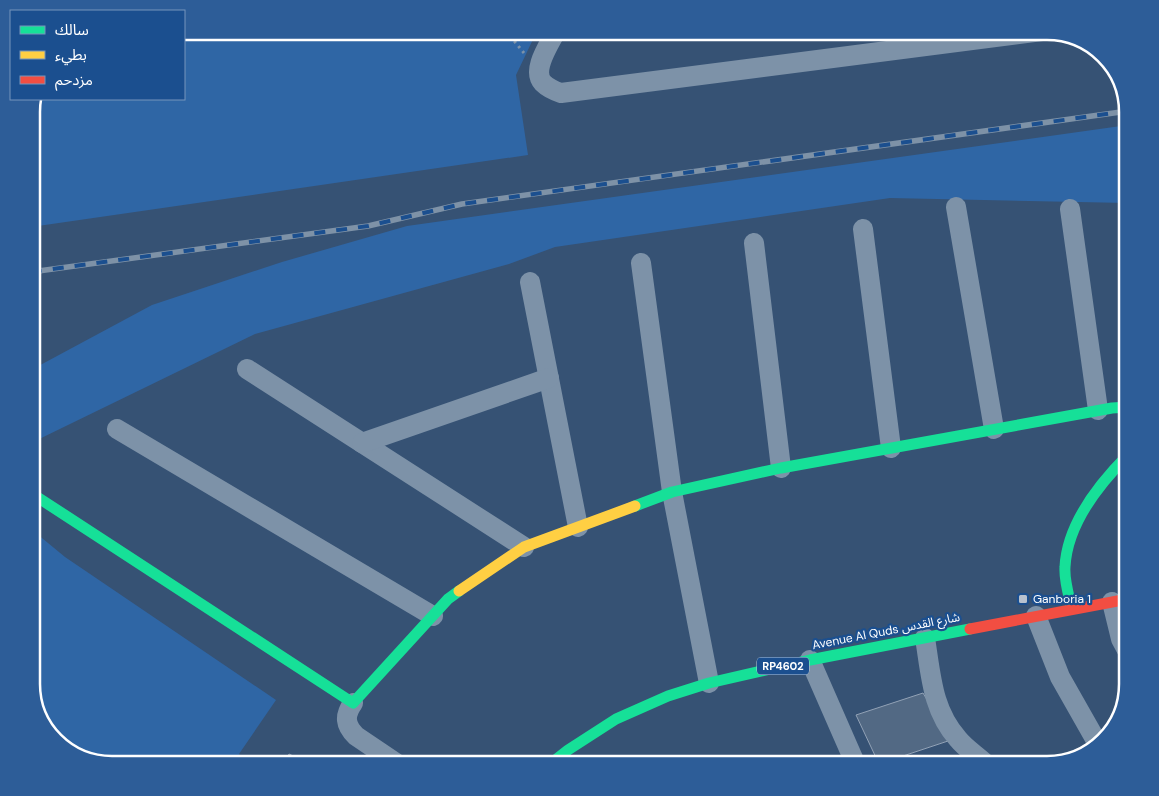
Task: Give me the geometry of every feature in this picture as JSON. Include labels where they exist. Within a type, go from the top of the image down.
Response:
[{"type":"street","points":[[552,40],[540,64],[539,78],[550,89],[561,93],[972,40]]},
{"type":"street","points":[[956,207],[994,429]]},
{"type":"street","points":[[1070,209],[1098,410]]},
{"type":"street","points":[[863,229],[891,448]]},
{"type":"street","points":[[754,243],[781,468]]},
{"type":"street","points":[[641,263],[672,492],[709,683]]},
{"type":"street","points":[[530,282],[578,527]]},
{"type":"street","points":[[247,369],[524,547]]},
{"type":"street","points":[[362,443],[549,378]]},
{"type":"street","points":[[386,756],[351,732],[348,726],[347,714],[353,703],[448,600],[524,547],[672,492],[781,468],[1098,410],[1119,408]]},
{"type":"street","points":[[117,429],[433,616]]},
{"type":"street","points":[[1072,609],[1065,570],[1067,552],[1072,535],[1088,504],[1119,463]]},
{"type":"street","points":[[40,499],[353,703]]},
{"type":"street","name":"Avenue Al Quds شارع القدس","points":[[560,756],[616,719],[668,696],[709,683],[810,660],[1119,601]]},
{"type":"street","points":[[1036,616],[1060,677],[1095,738]]},
{"type":"street","points":[[925,638],[937,705],[943,720],[959,741],[976,756]]},
{"type":"street","points":[[810,660],[852,756]]},
{"type":"shaded area","points":[[185,40],[533,40],[516,75],[528,155],[40,226],[41,100],[185,100]]},
{"type":"shaded area","points":[[1119,126],[1119,203],[890,198],[555,247],[509,264],[255,334],[40,439],[40,365],[152,305],[282,262],[407,226]]},
{"type":"shaded area","points":[[40,536],[65,557],[276,700],[239,754],[241,756],[98,755],[80,749],[58,732],[44,707],[40,689]]},
{"type":"building","points":[[923,693],[951,740],[903,756],[875,756],[856,715]]},
{"type":"railway","points":[[40,271],[368,226],[462,204],[1119,112]]},
{"type":"traffic: fast","points":[[635,506],[672,492],[781,468],[1119,408]]},
{"type":"traffic: fast","points":[[1072,609],[1065,572],[1067,551],[1078,521],[1086,506],[1119,464]]},
{"type":"traffic: fast","points":[[40,499],[353,703],[448,599],[459,591]]},
{"type":"traffic: fast","points":[[560,756],[616,719],[668,696],[709,683],[810,660],[970,629]]},
{"type":"traffic: slow","points":[[459,591],[524,547],[635,506]]},
{"type":"traffic: jam","points":[[970,629],[1119,601]]},
{"type":"place","name":"Ganboria 1","points":[[1023,599]]}]
